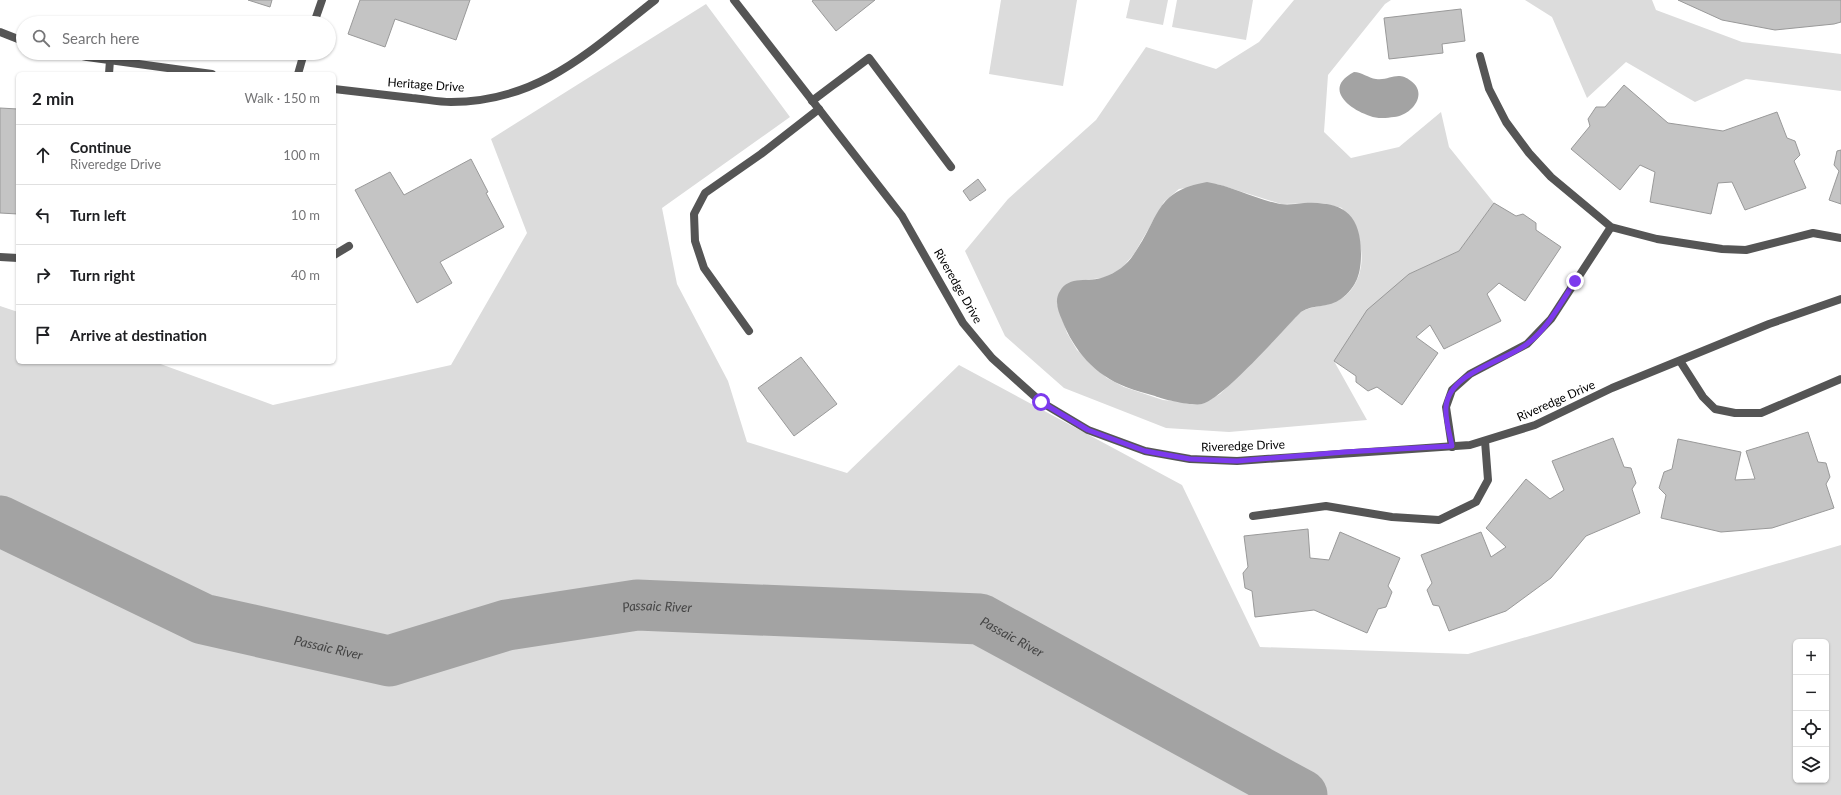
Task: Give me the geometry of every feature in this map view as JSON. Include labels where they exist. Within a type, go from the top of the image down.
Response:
[{"type":"street","points":[[316,16],[322,0]]},
{"type":"street","name":"Heritage Drive","points":[[336,89],[451,102],[483,100],[512,93],[532,87],[574,63],[655,0]]},
{"type":"street","name":"Riveredge Drive","points":[[734,0],[902,216],[963,323],[992,358],[1041,402],[1088,430],[1145,451],[1190,459],[1237,461],[1345,452],[1452,446],[1485,441],[1535,425],[1612,388],[1770,324],[1841,299]]},
{"type":"street","points":[[0,32],[16,38]]},
{"type":"street","points":[[1480,56],[1489,89],[1506,122],[1528,153],[1551,177],[1611,227],[1657,239],[1722,249],[1746,250],[1813,233],[1841,238]]},
{"type":"street","points":[[812,101],[869,58],[952,167]]},
{"type":"street","points":[[109,72],[110,60],[197,72]]},
{"type":"street","points":[[299,72],[302,60]]},
{"type":"street","points":[[749,331],[704,268],[695,241],[694,214],[705,193],[762,154],[818,109]]},
{"type":"street","points":[[1452,446],[1446,407],[1452,390],[1470,374],[1527,344],[1542,329],[1551,319],[1611,227]]},
{"type":"street","points":[[336,254],[349,246]]},
{"type":"street","points":[[0,257],[16,258]]},
{"type":"street","points":[[1680,361],[1703,397],[1715,409],[1735,413],[1761,413],[1841,379]]},
{"type":"street","points":[[1253,516],[1326,506],[1392,517],[1439,520],[1476,502],[1488,480],[1485,441]]},
{"type":"shaded area","points":[[1001,0],[1077,0],[1063,86],[989,74]]},
{"type":"shaded area","points":[[1130,0],[1168,0],[1163,25],[1126,18]]},
{"type":"shaded area","points":[[1177,0],[1253,0],[1246,40],[1172,27]]},
{"type":"shaded area","points":[[1294,0],[1391,0],[1385,4],[1328,75],[1324,132],[1351,158],[1399,147],[1441,112],[1449,147],[1494,203],[1459,251],[1409,274],[1334,361],[1367,420],[1229,432],[1166,428],[1064,388],[1005,336],[965,251],[1008,199],[1096,120],[1146,47],[1216,69],[1259,42]],"holes":[[[1217,184],[1281,204],[1323,203],[1342,208],[1360,246],[1362,257],[1358,279],[1350,291],[1339,300],[1301,312],[1220,394],[1202,404],[1163,400],[1124,387],[1107,378],[1077,350],[1067,333],[1057,304],[1083,280],[1103,278],[1121,269],[1134,254],[1164,202],[1179,189]]]},
{"type":"shaded area","points":[[1525,0],[1652,0],[1656,10],[1742,42],[1841,54],[1841,91],[1746,79],[1695,102],[1626,62],[1587,98],[1552,17]]},
{"type":"shaded area","points":[[706,4],[790,117],[662,208],[677,284],[728,381],[747,442],[847,473],[959,365],[1182,485],[1260,647],[1468,654],[1841,545],[1841,795],[0,795],[0,306],[16,311],[16,364],[160,364],[273,405],[451,365],[527,233],[491,139]]},
{"type":"shaded area","points":[[1354,72],[1376,79],[1385,79],[1397,76],[1406,78],[1416,86],[1418,98],[1416,104],[1406,113],[1394,117],[1376,118],[1362,113],[1347,103],[1342,97],[1340,91],[1340,85],[1345,78]]},
{"type":"shaded area","points":[[1207,182],[1225,186],[1280,204],[1318,203],[1329,204],[1339,208],[1347,213],[1358,229],[1361,261],[1357,279],[1351,290],[1341,299],[1331,304],[1311,308],[1301,312],[1253,363],[1224,390],[1202,404],[1192,404],[1165,399],[1133,390],[1115,382],[1095,369],[1079,352],[1067,331],[1058,309],[1057,298],[1064,286],[1069,283],[1080,280],[1098,279],[1121,268],[1134,254],[1160,208],[1167,199],[1190,186]]},
{"type":"building","points":[[248,0],[272,0],[270,7]]},
{"type":"building","points":[[360,0],[470,0],[456,40],[395,19],[385,47],[348,34]]},
{"type":"building","points":[[875,0],[836,31],[812,1]]},
{"type":"building","points":[[1678,0],[1841,0],[1841,22],[1775,30],[1722,20]]},
{"type":"building","points":[[1461,9],[1465,41],[1442,44],[1443,53],[1389,59],[1384,18]]},
{"type":"building","points":[[1624,85],[1668,123],[1723,131],[1777,112],[1787,138],[1795,141],[1800,155],[1794,161],[1806,188],[1745,210],[1732,182],[1718,183],[1711,214],[1650,202],[1655,172],[1640,165],[1620,190],[1571,149],[1590,126],[1588,119],[1596,107],[1605,107]]},
{"type":"building","points":[[0,108],[16,109],[16,214],[0,213]]},
{"type":"building","points":[[1841,150],[1841,204],[1829,200],[1839,171],[1834,165],[1837,151]]},
{"type":"building","points":[[471,159],[488,192],[486,193],[504,227],[440,262],[452,283],[417,303],[355,190],[390,172],[404,195]]},
{"type":"building","points":[[978,179],[986,190],[970,201],[963,191]]},
{"type":"building","points":[[1494,203],[1516,216],[1523,214],[1536,223],[1536,230],[1561,247],[1525,301],[1499,283],[1487,294],[1501,321],[1444,349],[1430,325],[1416,337],[1438,353],[1402,405],[1377,387],[1368,391],[1356,382],[1356,376],[1334,361],[1367,310],[1409,274],[1459,251]]},
{"type":"building","points":[[801,357],[837,404],[794,436],[758,388]]},
{"type":"building","points":[[1808,432],[1818,462],[1826,463],[1830,477],[1826,484],[1834,508],[1772,528],[1721,532],[1661,518],[1666,495],[1659,488],[1664,472],[1672,469],[1678,439],[1741,452],[1735,480],[1755,479],[1746,451]]},
{"type":"building","points":[[1613,438],[1624,467],[1631,468],[1636,483],[1632,489],[1640,513],[1586,536],[1551,578],[1506,611],[1449,631],[1439,606],[1433,605],[1427,590],[1432,583],[1421,555],[1481,532],[1491,557],[1506,547],[1486,528],[1526,479],[1550,499],[1564,490],[1552,461]]},
{"type":"building","points":[[1308,529],[1310,558],[1329,560],[1340,532],[1400,558],[1388,586],[1392,592],[1386,607],[1378,609],[1367,633],[1314,610],[1255,617],[1252,591],[1245,588],[1243,573],[1248,567],[1244,536]]},
{"type":"waterway","name":"Passaic River","points":[[0,521],[203,619],[389,661],[507,625],[637,605],[980,619],[1302,795]]},
{"type":"route","points":[[1041,402],[1088,430],[1145,451],[1190,459],[1237,461],[1345,452],[1452,446],[1446,407],[1452,390],[1470,374],[1527,344],[1551,319],[1575,281]]}]
